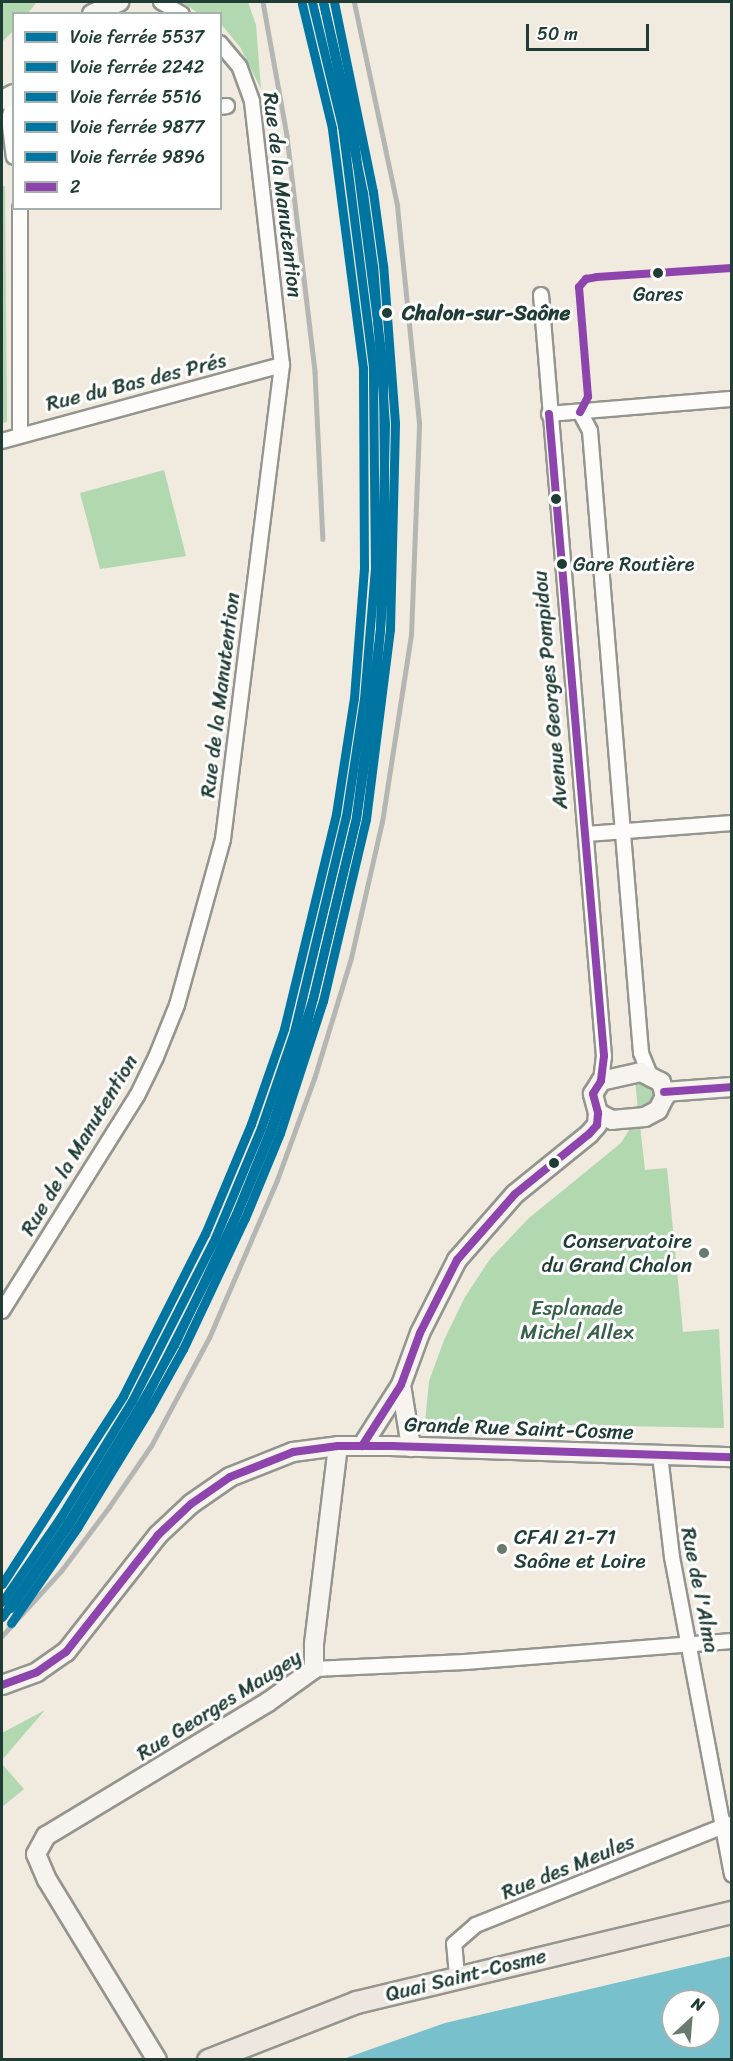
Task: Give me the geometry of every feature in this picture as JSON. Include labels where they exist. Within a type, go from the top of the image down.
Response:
[{"type":"main road","name":"Quai Saint-Cosme","points":[[208,2060],[356,2002],[732,1912]]},
{"type":"street","points":[[96,12],[119,2]]},
{"type":"street","points":[[124,2],[132,2]]},
{"type":"street","points":[[161,2],[178,12]]},
{"type":"street","name":"Rue de la Manutention","points":[[2,1311],[137,1096],[177,1005],[223,839],[282,365],[252,101],[239,66],[222,45]]},
{"type":"street","points":[[10,102],[9,118],[12,141]]},
{"type":"street","points":[[20,210],[20,434]]},
{"type":"street","name":"Avenue Georges Pompidou","points":[[541,295],[549,414],[587,834],[604,1056],[601,1081]]},
{"type":"street","name":"Rue du Bas des Prés","points":[[2,441],[20,434],[282,365]]},
{"type":"street","points":[[549,414],[732,399]]},
{"type":"street","points":[[580,412],[590,431],[642,1053],[649,1073],[661,1082],[664,1092],[663,1104],[652,1115],[612,1120],[598,1113]]},
{"type":"street","points":[[587,834],[732,823]]},
{"type":"street","points":[[362,1446],[401,1385],[420,1333],[457,1260],[515,1194],[597,1125],[598,1113],[593,1094],[601,1081],[649,1073]]},
{"type":"street","points":[[664,1092],[732,1087]]},
{"type":"street","points":[[401,1385],[411,1447]]},
{"type":"street","points":[[314,1669],[314,1644],[338,1446]]},
{"type":"street","name":"Grande Rue Saint-Cosme","points":[[2,1685],[36,1672],[66,1652],[158,1535],[209,1490],[256,1465],[293,1452],[338,1446],[362,1446],[732,1457]]},
{"type":"street","name":"Rue de l'Alma","points":[[660,1455],[663,1500],[689,1645],[727,1825],[732,1874]]},
{"type":"street","name":"Rue Georges Maugey","points":[[157,2060],[43,1872],[36,1854],[46,1836],[268,1702],[314,1669],[732,1641]]},
{"type":"street","name":"Rue des Meules","points":[[457,1976],[454,1944],[476,1925],[727,1825]]},
{"type":"green space","points":[[2,2],[37,2],[29,12],[12,12],[12,32],[2,42]]},
{"type":"green space","points":[[182,2],[248,2],[256,25],[261,89],[240,47],[222,25],[222,12],[197,12]]},
{"type":"green space","points":[[2,186],[5,186],[7,422],[2,423]]},
{"type":"green space","points":[[164,470],[186,556],[100,569],[80,493]]},
{"type":"green space","points":[[635,1079],[654,1087],[656,1096],[652,1106],[638,1111]]},
{"type":"green space","name":"Esplanade Michel Allex","points":[[640,1125],[645,1170],[667,1168],[683,1332],[719,1329],[724,1428],[425,1422],[429,1381],[444,1340],[465,1297],[490,1259],[529,1218],[621,1143],[629,1130]]},
{"type":"green space","points":[[45,1710],[2,1760],[2,1733]]},
{"type":"green space","points":[[2,1764],[24,1789],[2,1807]]},
{"type":"water","points":[[731,1956],[731,2059],[343,2059],[445,2023]]},
{"type":"railway","points":[[263,2],[287,136],[315,372],[323,539]]},
{"type":"railway","points":[[2,1636],[61,1571],[109,1507],[151,1446],[209,1338],[277,1180],[314,1079],[351,958],[382,822],[411,635],[419,423],[397,205],[354,2]]},
{"type":"rail line","name":"2242","points":[[2,1602],[60,1518],[132,1401],[215,1238],[261,1128],[294,1032],[346,816],[364,699],[375,569],[373,367],[342,126],[312,2]]},
{"type":"rail line","name":"5537","points":[[2,1617],[68,1522],[140,1405],[174,1345],[236,1214],[270,1130],[313,998],[356,817],[380,629],[385,424],[373,266],[363,193],[323,2]]},
{"type":"rail line","name":"5516","points":[[11,1608],[69,1524],[141,1407],[225,1242],[271,1132],[304,1035],[356,818],[374,700],[385,570],[383,367],[352,125],[323,2]]},
{"type":"rail line","name":"9877","points":[[11,1623],[77,1528],[149,1410],[183,1349],[245,1218],[280,1133],[323,1001],[366,819],[390,629],[395,423],[383,265],[373,192],[334,2]]},
{"type":"rail line","name":"9896","points":[[2,1584],[123,1396],[205,1234],[251,1124],[284,1029],[336,814],[354,698],[364,569],[363,368],[332,128],[302,4]]},
{"type":"transit line","name":"2","points":[[579,287],[586,279],[597,277],[732,268]]},
{"type":"transit line","name":"2","points":[[579,287],[588,397],[580,412]]},
{"type":"transit line","name":"2","points":[[549,414],[604,1056],[601,1081],[593,1094],[598,1113]]},
{"type":"transit line","name":"2","points":[[664,1092],[732,1087]]},
{"type":"transit line","name":"2","points":[[362,1446],[401,1385],[420,1333],[457,1260],[515,1194],[589,1134],[597,1125],[598,1113]]},
{"type":"transit line","name":"2","points":[[2,1685],[37,1672],[66,1652],[158,1535],[191,1504],[230,1477],[293,1452],[338,1446],[392,1446],[732,1457]]},
{"type":"place","name":"Gares","points":[[658,273]]},
{"type":"place","name":"Chalon-sur-Saône","points":[[387,313]]},
{"type":"place","name":"Gare Routière","points":[[562,564]]},
{"type":"place","name":"Conservatoire du Grand Chalon","points":[[704,1253]]},
{"type":"place","name":"CFAI 21-71 Saône et Loire","points":[[502,1549]]}]
